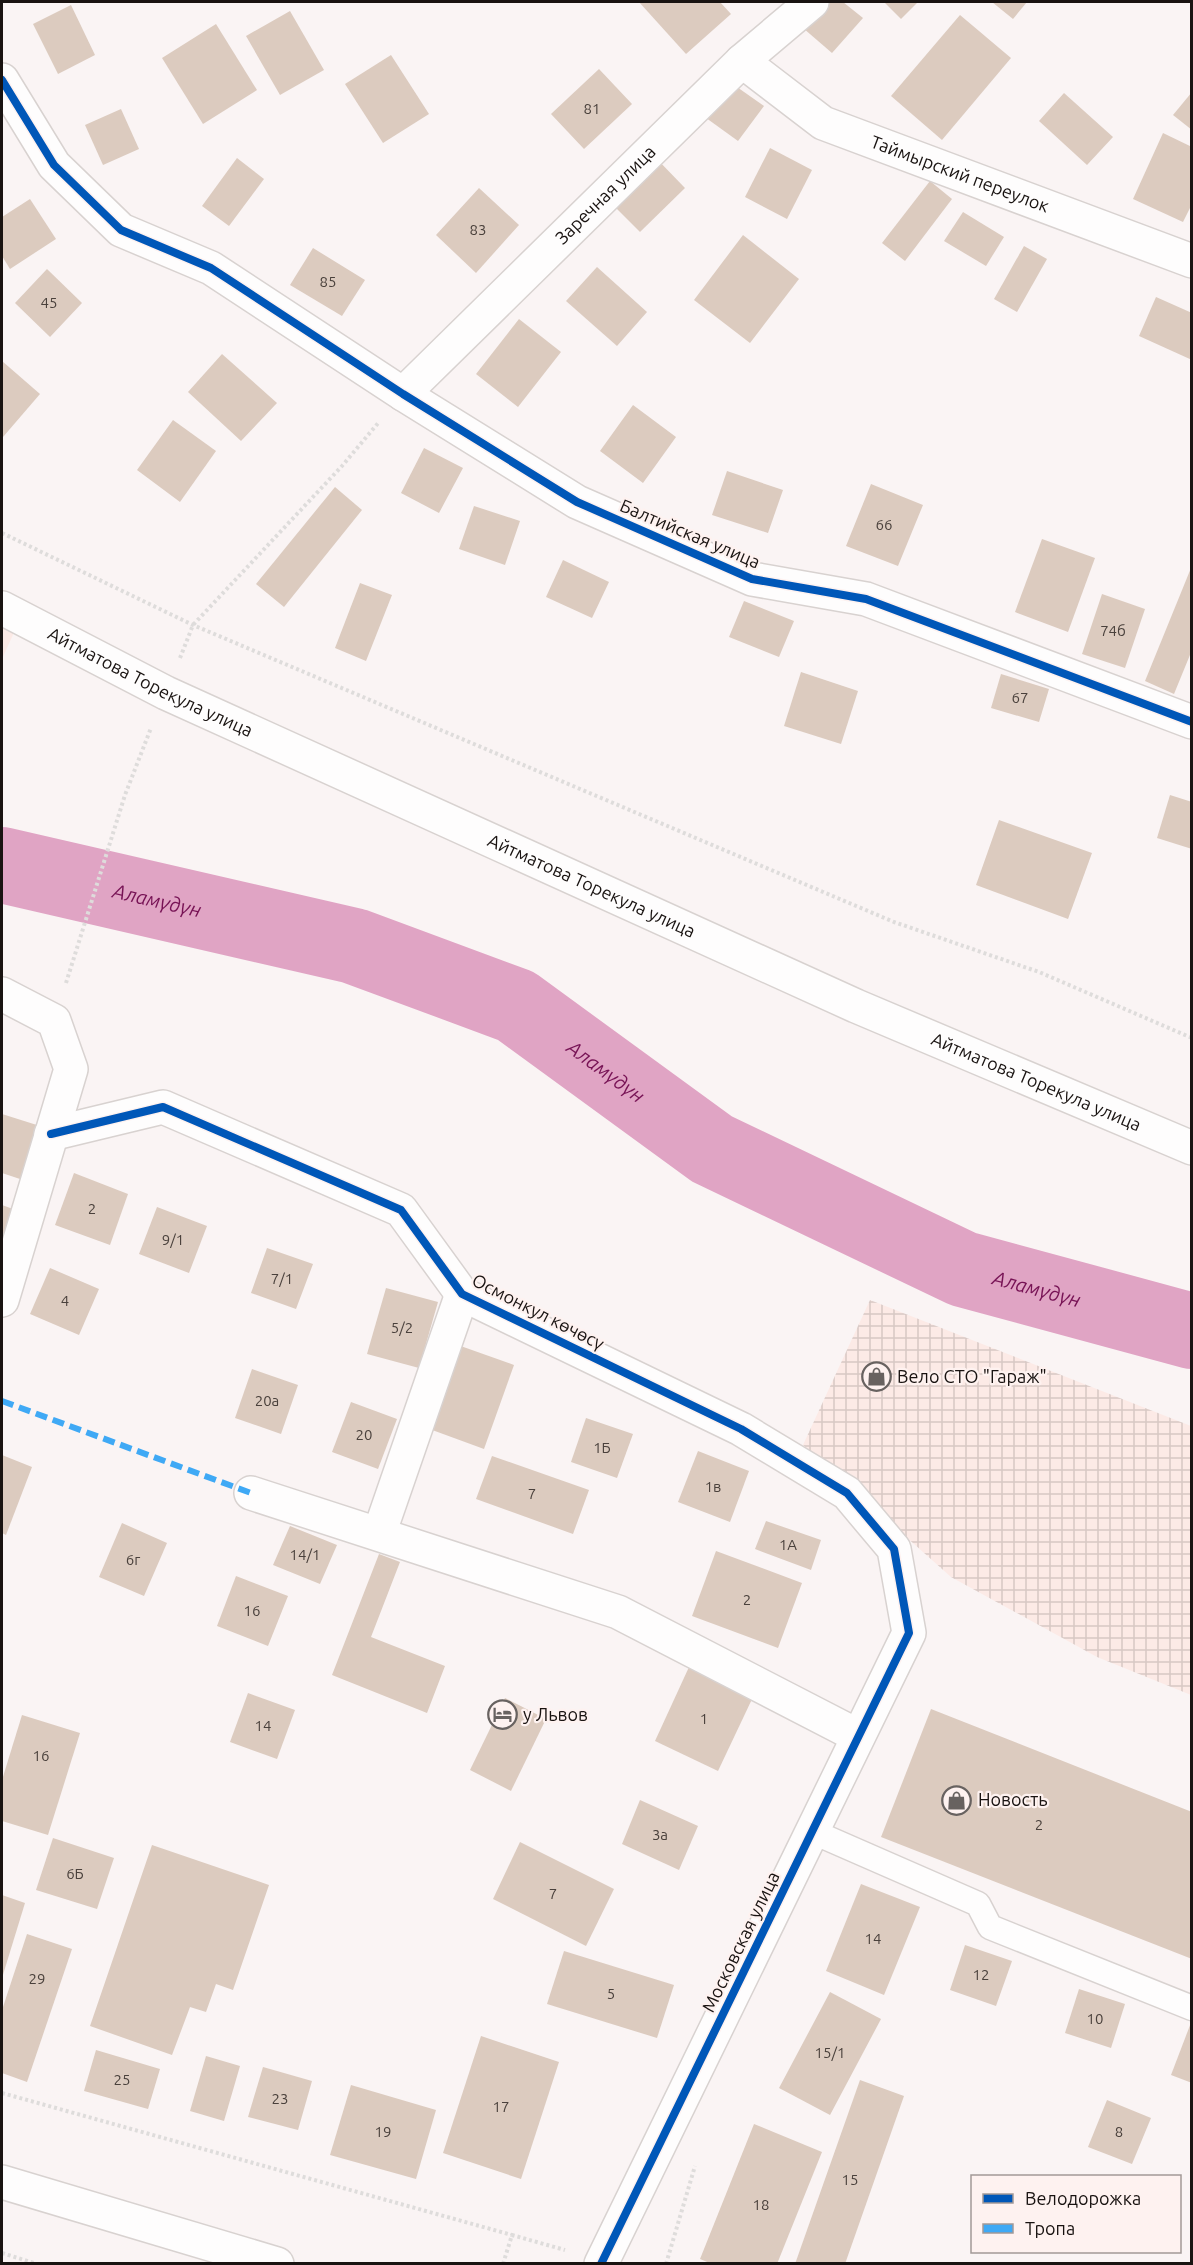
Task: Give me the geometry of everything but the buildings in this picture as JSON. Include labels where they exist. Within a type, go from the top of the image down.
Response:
[{"type":"street","name":"Заречная улица","points":[[404,394],[742,61],[812,2]]},
{"type":"street","name":"Таймырский переулок","points":[[742,61],[823,123],[1191,261]]},
{"type":"street","name":"Балтийская улица","points":[[2,80],[54,165],[121,230],[211,268],[404,394],[577,502],[752,579],[866,599],[1191,722]]},
{"type":"street","name":"Айтматова Торекула улица","points":[[2,608],[166,693],[856,1006],[1191,1148]]},
{"type":"street","points":[[2,994],[54,1021],[71,1069],[2,1300]]},
{"type":"street","name":"Осмонкул көчөсү","points":[[51,1134],[163,1107],[401,1210],[462,1294],[741,1430],[847,1493],[894,1549],[909,1633]]},
{"type":"street","points":[[378,1534],[462,1294]]},
{"type":"street","points":[[251,1493],[618,1612],[858,1736]]},
{"type":"street","name":"Московская улица","points":[[602,2262],[909,1633]]},
{"type":"street","points":[[2,2182],[277,2264]]},
{"type":"lane","points":[[811,1832],[978,1904],[990,1927],[1191,2008]]},
{"type":"path","points":[[66,981],[143,744],[193,625],[342,466],[404,394]]},
{"type":"path","points":[[2,533],[193,625],[894,922],[1040,972],[1191,1038]]},
{"type":"path","points":[[2,2093],[602,2262]]},
{"type":"path","points":[[503,2264],[512,2235]]},
{"type":"path","points":[[2,2253],[37,2264]]},
{"type":"shaded area","points":[[2,608],[21,617],[2,659]]},
{"type":"shaded area","points":[[870,1300],[1191,1426],[1191,1695],[1097,1657],[951,1577],[803,1445]]},
{"type":"waterway","name":"Аламүдүн","points":[[2,865],[354,946],[516,1006],[712,1149],[963,1269],[1192,1331]]},
{"type":"marked path","points":[[2,1401],[251,1493]]},
{"type":"cycle path","points":[[2,80],[54,165],[121,230],[211,268],[403,394],[577,502],[752,579],[866,599],[1192,722]]},
{"type":"cycle path","points":[[51,1134],[163,1107],[401,1210],[462,1294],[741,1429],[847,1493],[894,1549],[909,1633],[601,2264]]},
{"type":"place","name":"Вело СТО \"Гараж\"","points":[[876,1377]]},
{"type":"place","name":"у Львов","points":[[502,1715]]},
{"type":"place","name":"Новость","points":[[957,1800]]}]
